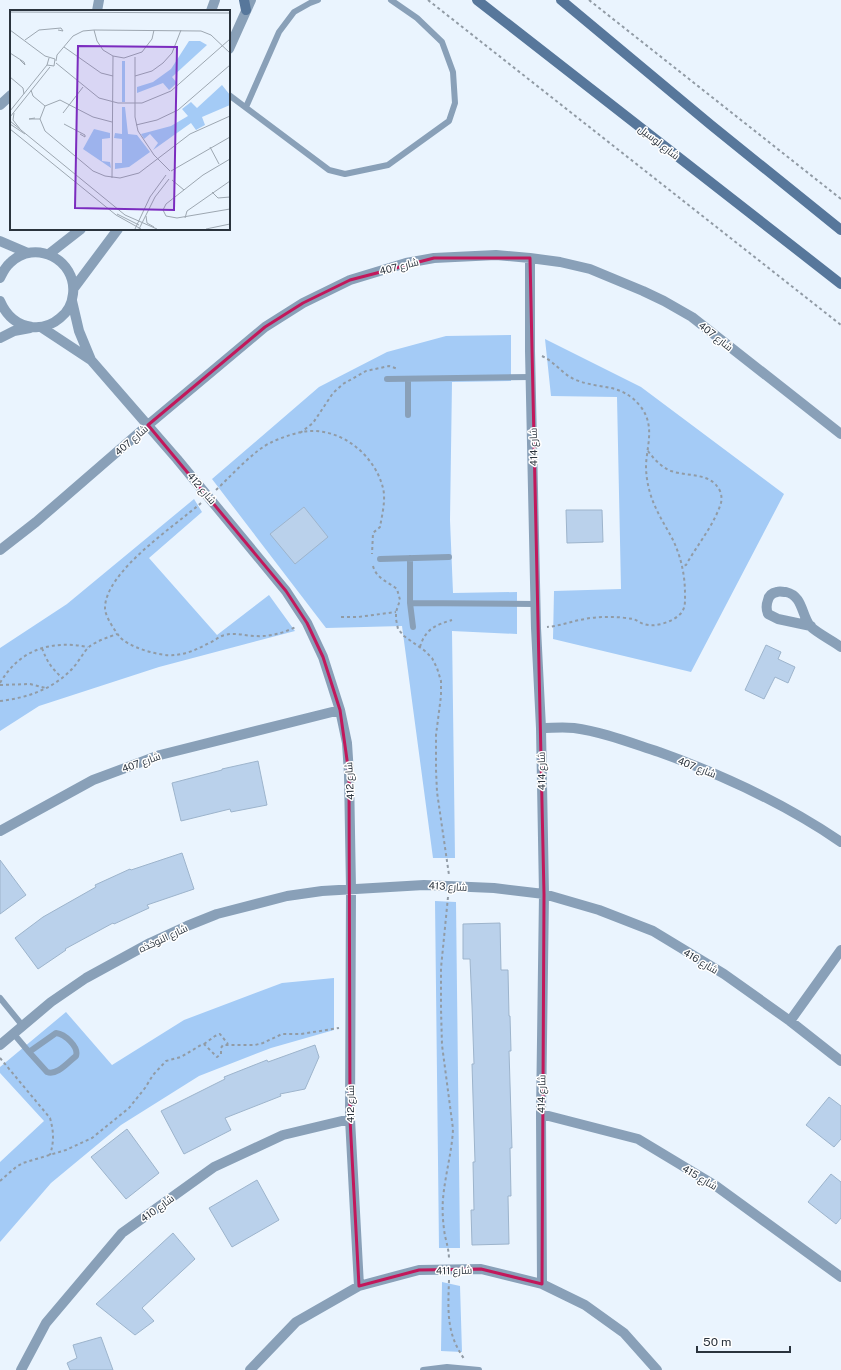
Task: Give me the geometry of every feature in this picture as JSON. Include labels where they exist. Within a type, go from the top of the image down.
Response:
[{"type":"street","points":[[97,10],[99,0]]},
{"type":"street","points":[[211,10],[215,0]]},
{"type":"street","points":[[230,46],[245,5],[251,0]]},
{"type":"street","name":"شارع لوسيل","points":[[477,0],[841,284]]},
{"type":"street","points":[[561,0],[705,120],[841,230]]},
{"type":"street","points":[[0,105],[10,96]]},
{"type":"street","points":[[49,254],[80,230]]},
{"type":"street","points":[[74,288],[117,230]]},
{"type":"street","points":[[0,241],[28,253]]},
{"type":"street","points":[[0,278],[10,262],[19,256],[35,252],[49,254],[57,259],[66,268],[72,279],[74,288],[72,301],[64,315],[49,325],[14,331],[0,338]]},
{"type":"street","name":"شارع 407","points":[[0,550],[36,522],[148,425],[266,327],[303,303],[350,280],[406,263],[434,258],[496,255],[560,262],[590,270],[643,291],[664,301],[692,318],[841,434]]},
{"type":"street","name":"شارع 414","points":[[530,258],[530,351],[535,604],[541,728],[544,894],[541,1114],[542,1284]]},
{"type":"street","name":"شارع 412","points":[[0,301],[7,314],[12,319],[26,326],[37,327],[91,360],[253,548],[290,596],[307,623],[324,657],[340,710],[347,743],[349,774],[351,889],[350,1119],[359,1286]]},
{"type":"street","name":"شارع 412","points":[[72,301],[79,331],[91,360]]},
{"type":"street","points":[[811,626],[786,622],[774,618],[768,614],[766,609],[768,598],[778,591],[789,593],[796,598],[802,606],[805,617],[811,626],[841,647]]},
{"type":"street","name":"شارع 407","points":[[0,831],[93,780],[160,755],[340,710]]},
{"type":"street","name":"شارع 407","points":[[541,728],[574,728],[595,733],[630,742],[698,766],[786,807],[841,842]]},
{"type":"street","name":"شارع 413","points":[[351,889],[424,885],[494,888],[544,894]]},
{"type":"street","name":"شارع النوخذه","points":[[0,1045],[51,1002],[86,978],[150,943],[187,926],[218,914],[287,896],[351,889]]},
{"type":"street","name":"شارع 416","points":[[544,894],[599,910],[653,931],[724,974],[790,1021],[841,1061]]},
{"type":"street","points":[[790,1021],[841,950]]},
{"type":"street","name":"شارع 415","points":[[541,1114],[638,1139],[716,1186],[841,1277]]},
{"type":"street","name":"شارع 410","points":[[21,1370],[46,1322],[122,1233],[214,1167],[283,1135],[350,1119]]},
{"type":"street","name":"شارع 411","points":[[250,1370],[296,1322],[359,1286],[419,1270],[481,1269],[542,1284],[585,1305],[624,1333],[657,1370]]},
{"type":"lane","points":[[246,107],[279,32],[294,12],[310,2],[318,0]]},
{"type":"lane","points":[[230,96],[329,170],[345,174],[388,165],[449,121],[455,103],[453,72],[442,42],[417,18],[391,0]]},
{"type":"lane","points":[[387,379],[531,377]]},
{"type":"lane","points":[[408,379],[408,415]]},
{"type":"lane","points":[[380,558],[449,557]]},
{"type":"lane","points":[[410,558],[410,603],[413,627]]},
{"type":"lane","points":[[410,603],[535,604]]},
{"type":"lane","points":[[0,998],[22,1025]]},
{"type":"lane","points":[[13,1033],[29,1052],[47,1072],[53,1073],[76,1056],[77,1053],[76,1048],[65,1036],[59,1033],[52,1035],[29,1052]]},
{"type":"lane","points":[[423,1370],[447,1367],[479,1370]]},
{"type":"path","points":[[428,0],[841,325]]},
{"type":"path","points":[[589,0],[841,199]]},
{"type":"path","points":[[530,351],[551,360],[575,380],[588,384],[613,388],[625,393],[633,398],[642,409],[646,418],[650,439],[646,466],[651,498],[673,540],[685,577],[685,604],[683,610],[678,616],[660,624],[649,625],[635,619],[598,617],[558,626],[536,628]]},
{"type":"path","points":[[299,433],[313,423],[333,393],[343,384],[366,371],[389,366],[400,369],[400,379]]},
{"type":"path","points":[[648,452],[656,462],[669,471],[709,479],[719,488],[721,494],[720,506],[707,533],[686,565],[682,566]]},
{"type":"path","points":[[341,617],[358,617],[396,612]]},
{"type":"path","points":[[420,648],[422,639],[429,630],[438,624],[452,620]]},
{"type":"path","points":[[0,701],[23,698],[47,689],[73,669],[88,647],[117,634]]},
{"type":"path","points":[[0,684],[10,669],[17,662],[25,656],[42,648],[59,644],[88,647]]},
{"type":"path","points":[[42,648],[47,661],[62,678]]},
{"type":"path","points":[[0,684],[30,684],[47,689]]},
{"type":"path","points":[[449,886],[441,968],[440,1009],[442,1045],[453,1129],[453,1142],[443,1204],[443,1216],[449,1255]]},
{"type":"path","points":[[204,1044],[217,1056],[221,1054],[221,1048],[228,1044],[255,1045],[282,1034],[301,1034],[350,1027]]},
{"type":"path","points":[[0,1181],[23,1163],[66,1150],[92,1138],[129,1108],[153,1075],[166,1061],[182,1057],[220,1034],[228,1044]]},
{"type":"path","points":[[0,1058],[50,1118],[54,1130],[50,1155]]},
{"type":"path","points":[[449,1270],[449,1325],[454,1343],[472,1369]]},
{"type":"highlighted area","points":[[434,258],[530,258],[544,894],[542,1284],[481,1269],[419,1270],[359,1286],[350,1119],[349,774],[340,710],[323,657],[307,623],[286,591],[148,425],[265,327],[303,303],[350,280]]},
{"type":"shaded area","points":[[511,335],[511,381],[452,382],[450,520],[453,593],[517,592],[517,634],[452,631],[455,858],[433,858],[402,626],[326,628],[212,479],[319,387],[387,352],[446,336]]},
{"type":"shaded area","points":[[545,339],[641,387],[784,494],[691,672],[553,639],[554,591],[621,589],[617,397],[551,396]]},
{"type":"shaded area","points":[[194,499],[202,512],[149,558],[217,635],[269,595],[295,631],[159,667],[39,706],[0,731],[0,648],[67,604]]},
{"type":"shaded area","points":[[435,901],[456,902],[460,1248],[439,1248]]},
{"type":"shaded area","points":[[334,978],[334,1030],[271,1048],[199,1076],[121,1125],[51,1183],[0,1242],[0,1162],[44,1121],[0,1073],[0,1067],[66,1012],[112,1065],[184,1020],[282,983]]},
{"type":"shaded area","points":[[442,1282],[460,1286],[462,1352],[441,1351]]},
{"type":"building","points":[[304,507],[328,537],[295,564],[270,534]]},
{"type":"building","points":[[566,510],[602,510],[603,542],[567,543]]},
{"type":"building","points":[[766,645],[781,652],[778,659],[795,667],[788,683],[775,677],[764,699],[745,690]]},
{"type":"building","points":[[258,761],[267,805],[231,812],[230,809],[181,821],[172,783]]},
{"type":"building","points":[[182,853],[194,889],[147,905],[149,908],[114,924],[113,923],[65,949],[66,950],[38,969],[15,938],[43,917],[96,887],[95,885],[130,869],[131,870]]},
{"type":"building","points":[[0,860],[26,895],[0,914]]},
{"type":"building","points":[[500,923],[501,970],[508,970],[511,1051],[509,1051],[512,1148],[510,1148],[511,1196],[508,1196],[509,1244],[472,1245],[471,1210],[474,1210],[473,1162],[475,1162],[472,1064],[474,1064],[470,959],[463,959],[463,924]]},
{"type":"building","points":[[315,1045],[319,1057],[305,1089],[280,1094],[281,1096],[225,1118],[231,1130],[184,1154],[161,1111],[225,1079],[224,1077],[267,1060],[268,1062]]},
{"type":"building","points":[[829,1097],[841,1106],[841,1139],[834,1147],[806,1125]]},
{"type":"building","points":[[127,1129],[159,1173],[126,1199],[91,1157]]},
{"type":"building","points":[[831,1174],[841,1182],[841,1218],[836,1224],[808,1202]]},
{"type":"building","points":[[257,1180],[279,1220],[232,1247],[209,1208]]},
{"type":"building","points":[[173,1233],[195,1259],[142,1308],[154,1321],[135,1335],[96,1304]]},
{"type":"building","points":[[101,1337],[113,1370],[70,1370],[67,1363],[77,1358],[73,1345]]}]
